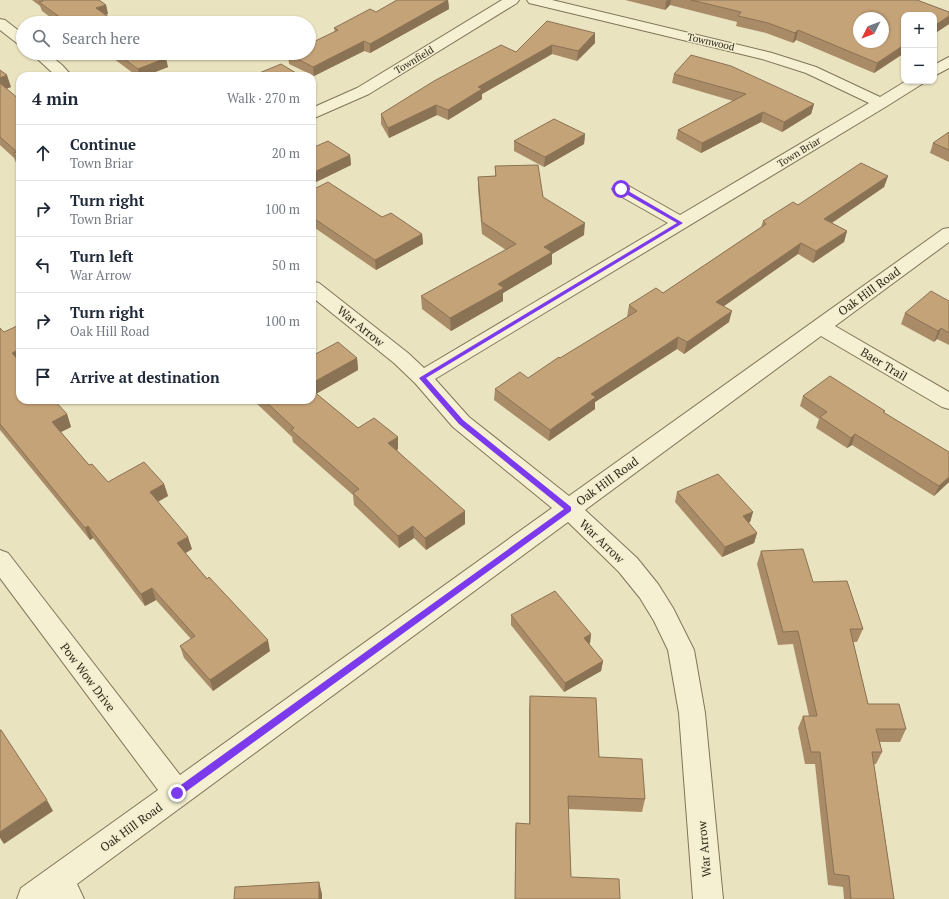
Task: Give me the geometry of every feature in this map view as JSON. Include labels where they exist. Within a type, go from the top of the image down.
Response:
[{"type":"street","name":"Townfield","points":[[316,112],[363,91],[512,0]]},
{"type":"street","name":"Townwood","points":[[534,0],[767,56],[811,70],[881,103]]},
{"type":"street","points":[[0,23],[16,36]]},
{"type":"street","points":[[47,60],[60,72]]},
{"type":"street","points":[[937,69],[949,62]]},
{"type":"street","name":"Town Briar","points":[[422,378],[912,84]]},
{"type":"street","points":[[621,189],[681,223]]},
{"type":"street","name":"Oak Hill Road","points":[[32,899],[63,890],[177,793],[949,233]]},
{"type":"street","name":"War Arrow","points":[[316,290],[401,358],[422,378],[461,422],[569,509],[628,565],[649,591],[664,614],[681,650],[692,713],[708,899]]},
{"type":"street","name":"Baer Trail","points":[[820,326],[949,402]]},
{"type":"street","name":"Pow Wow Drive","points":[[0,560],[177,793]]},
{"type":"building","points":[[42,0],[99,0],[106,5],[96,8],[107,16],[58,16],[39,2],[43,1]]},
{"type":"building","points":[[397,0],[448,0],[370,44],[364,41],[313,67],[300,60],[316,60],[316,41],[338,30],[334,28],[370,9],[376,12]]},
{"type":"building","points":[[691,0],[917,0],[949,12],[949,16],[937,24],[937,12],[901,12],[901,47],[877,63],[798,30],[795,33],[768,23],[738,16],[741,12]]},
{"type":"building","points":[[547,21],[595,33],[578,51],[552,45],[478,87],[482,89],[448,110],[436,105],[388,128],[381,114],[434,81],[501,45],[516,52]]},
{"type":"building","points":[[691,55],[731,66],[814,104],[784,122],[763,112],[702,143],[678,130],[746,94],[674,74]]},
{"type":"building","points":[[126,60],[161,60],[138,69]]},
{"type":"building","points":[[281,64],[294,72],[262,72]]},
{"type":"building","points":[[0,70],[7,75],[0,78]]},
{"type":"building","points":[[0,83],[16,97],[16,151],[0,137]]},
{"type":"building","points":[[554,119],[585,134],[545,157],[514,141]]},
{"type":"building","points":[[949,132],[949,150],[933,143]]},
{"type":"building","points":[[328,141],[350,155],[316,171],[316,146]]},
{"type":"building","points":[[861,163],[888,176],[824,219],[847,231],[816,251],[801,243],[716,302],[732,311],[687,342],[678,337],[591,394],[596,397],[550,430],[495,389],[520,372],[528,378],[559,357],[560,358],[637,311],[629,305],[656,288],[663,293],[766,224],[763,221],[793,202],[798,205]]},
{"type":"building","points":[[538,165],[543,197],[585,223],[544,247],[552,252],[498,284],[504,288],[450,318],[421,296],[516,244],[482,222],[478,177],[496,176],[495,166]]},
{"type":"building","points":[[328,182],[382,217],[391,213],[422,234],[375,260],[316,220],[316,188]]},
{"type":"building","points":[[931,291],[949,301],[949,333],[941,328],[938,331],[905,313]]},
{"type":"building","points":[[16,326],[16,351],[12,353],[16,358],[16,404],[58,404],[67,414],[52,422],[89,465],[92,464],[108,482],[144,462],[164,484],[150,492],[188,537],[177,543],[207,579],[209,577],[268,640],[210,680],[180,646],[195,636],[152,588],[141,594],[88,526],[85,528],[0,424],[0,328],[4,332]]},
{"type":"building","points":[[338,342],[357,358],[316,381],[316,354]]},
{"type":"building","points":[[830,376],[885,411],[883,412],[949,452],[949,477],[939,486],[855,434],[851,438],[820,417],[827,412],[803,396]]},
{"type":"building","points":[[316,393],[358,428],[374,418],[398,437],[388,443],[465,511],[425,538],[413,526],[398,536],[353,493],[359,489],[291,430],[294,428],[268,404],[316,404]]},
{"type":"building","points":[[718,474],[753,512],[743,516],[757,533],[725,547],[677,492]]},
{"type":"building","points":[[803,549],[813,582],[847,581],[863,629],[850,629],[868,704],[899,704],[906,729],[876,729],[882,752],[872,752],[894,899],[851,899],[849,876],[834,874],[820,752],[811,752],[803,716],[817,716],[798,631],[783,632],[761,551]]},
{"type":"building","points":[[555,591],[591,634],[584,638],[603,661],[565,683],[511,615]]},
{"type":"building","points":[[530,696],[596,698],[599,757],[642,759],[645,799],[568,796],[571,877],[619,879],[620,899],[515,899],[516,823],[530,824]]},
{"type":"building","points":[[0,730],[47,800],[0,832]]},
{"type":"building","points":[[319,882],[319,899],[234,899],[235,887]]},
{"type":"route","points":[[177,793],[569,509],[461,422],[422,378],[681,223],[621,189]]}]
